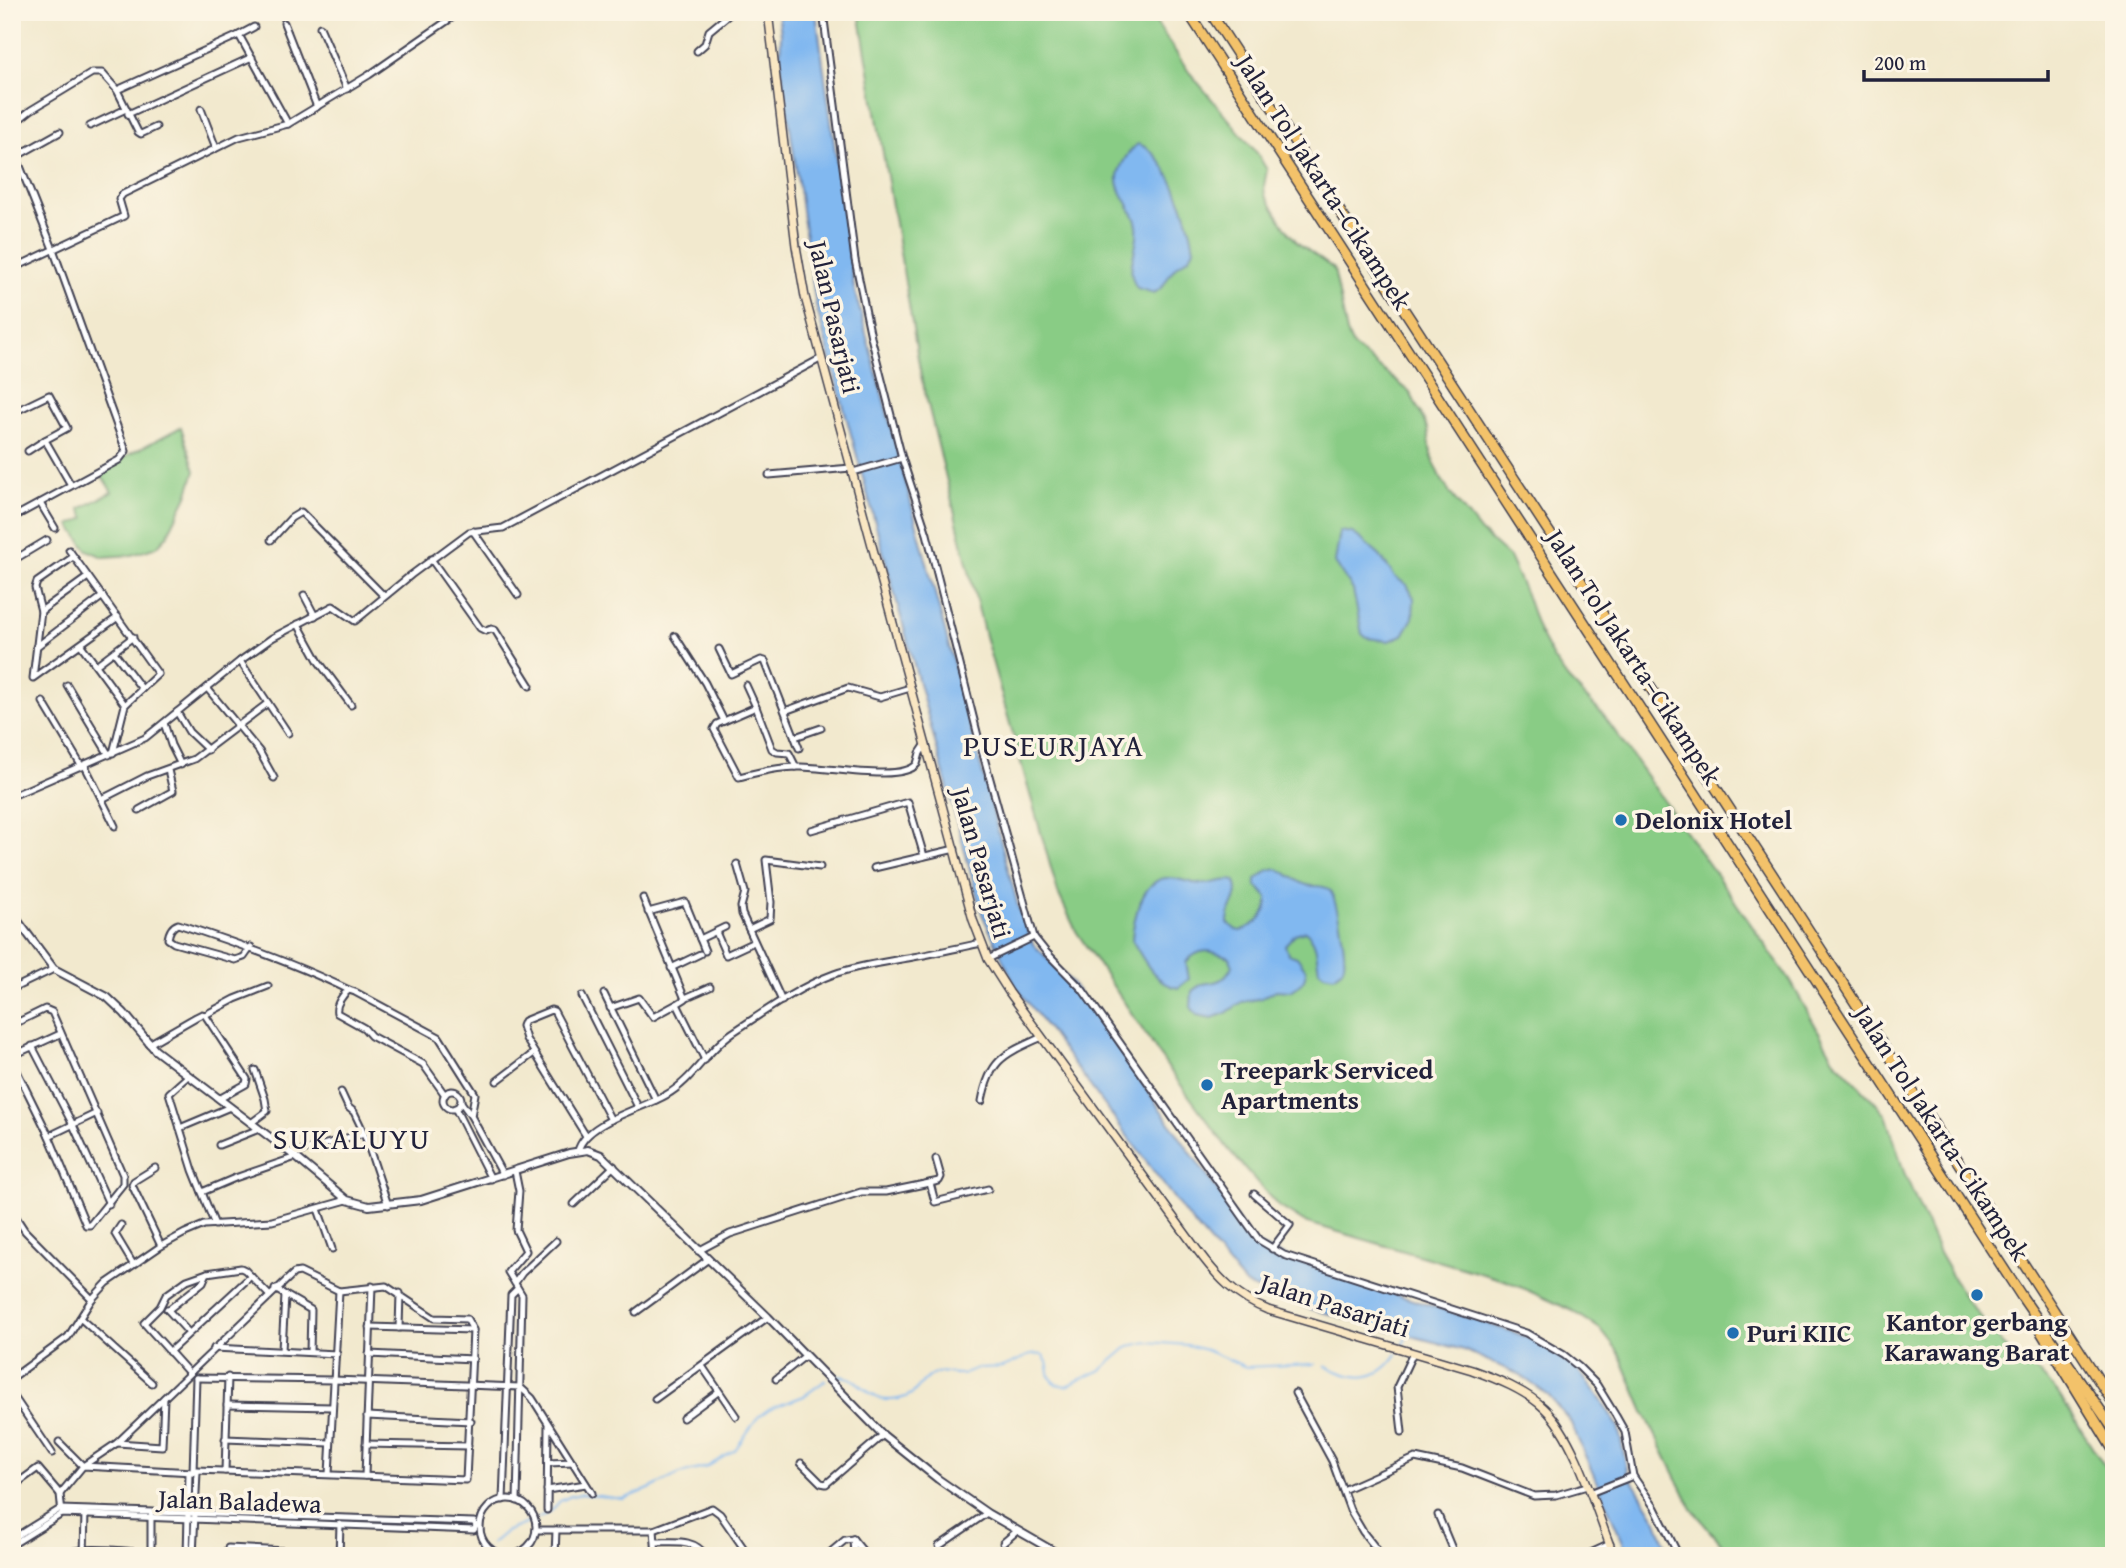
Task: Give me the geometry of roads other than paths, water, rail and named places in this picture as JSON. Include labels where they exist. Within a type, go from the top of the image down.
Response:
[{"type":"highway","name":"Jalan Tol Jakarta–Cikampek","points":[[1188,12],[2022,1297],[2114,1430]]},
{"type":"highway","name":"Jalan Tol Jakarta–Cikampek","points":[[1210,12],[1810,931],[2114,1404]]},
{"type":"highway","points":[[2022,1297],[2053,1355],[2114,1451]]},
{"type":"main road","name":"Jalan Pasarjati","points":[[768,12],[802,281],[820,359],[855,470],[910,688],[981,943],[992,957],[1001,981],[1198,1251],[1227,1286],[1247,1301],[1268,1310],[1472,1370],[1498,1380],[1537,1402],[1559,1426],[1589,1489],[1615,1556]]},
{"type":"street","points":[[12,269],[124,216],[119,199],[123,194],[239,137],[288,124],[347,89],[460,12]]},
{"type":"street","points":[[697,51],[704,46],[709,31],[732,12]]},
{"type":"street","points":[[823,12],[855,260],[871,337],[902,458],[927,534],[978,736],[1034,937],[1082,989],[1259,1240],[1272,1249],[1322,1268],[1526,1333],[1564,1355],[1597,1385],[1616,1416],[1628,1444],[1631,1477],[1655,1508],[1679,1556]]},
{"type":"street","points":[[284,23],[317,107]]},
{"type":"street","points":[[117,90],[254,27]]},
{"type":"street","points":[[320,27],[347,89]]},
{"type":"street","points":[[239,35],[288,124]]},
{"type":"street","points":[[90,126],[252,57]]},
{"type":"street","points":[[12,125],[31,110],[92,73],[102,73],[117,90],[139,133],[156,127]]},
{"type":"street","points":[[201,109],[216,148]]},
{"type":"street","points":[[17,156],[60,132]]},
{"type":"street","points":[[12,146],[53,249],[126,451],[119,460],[12,518]]},
{"type":"street","points":[[12,319],[16,326]]},
{"type":"street","points":[[12,796],[145,738],[272,638],[335,606],[355,621],[431,559],[473,531],[503,528],[820,359]]},
{"type":"street","points":[[12,413],[49,394],[67,428],[28,451]]},
{"type":"street","points":[[45,440],[71,485]]},
{"type":"street","points":[[769,475],[855,470],[902,458]]},
{"type":"street","points":[[40,503],[55,527]]},
{"type":"street","points":[[271,540],[290,518],[301,512],[384,596]]},
{"type":"street","points":[[473,531],[518,595]]},
{"type":"street","points":[[12,561],[47,540]]},
{"type":"street","points":[[69,550],[158,674],[125,705],[111,754]]},
{"type":"street","points":[[73,557],[37,582],[35,588],[41,611],[32,676],[35,679],[118,617]]},
{"type":"street","points":[[431,559],[480,628],[486,631],[495,630],[530,686]]},
{"type":"street","points":[[41,611],[88,577]]},
{"type":"street","points":[[304,595],[314,616]]},
{"type":"street","points":[[36,647],[103,596]]},
{"type":"street","points":[[298,624],[319,662],[351,705]]},
{"type":"street","points":[[675,636],[705,683],[724,721]]},
{"type":"street","points":[[96,665],[133,637]]},
{"type":"street","points":[[81,646],[125,705]]},
{"type":"street","points":[[719,649],[731,674],[761,660],[765,661],[799,748]]},
{"type":"street","points":[[114,652],[142,690]]},
{"type":"street","points":[[240,661],[288,733]]},
{"type":"street","points":[[67,685],[111,754]]},
{"type":"street","points":[[746,685],[772,749],[789,753],[796,767]]},
{"type":"street","points":[[206,688],[259,751],[274,778]]},
{"type":"street","points":[[785,710],[848,688],[880,697],[910,688]]},
{"type":"street","points":[[43,702],[116,826]]},
{"type":"street","points":[[102,799],[147,776],[181,765],[208,750],[268,703]]},
{"type":"street","points":[[756,707],[715,726],[739,778],[766,770],[796,767],[906,771],[917,764],[926,744]]},
{"type":"street","points":[[177,712],[189,732],[208,750]]},
{"type":"street","points":[[164,723],[181,765]]},
{"type":"street","points":[[795,737],[821,728]]},
{"type":"street","points":[[139,810],[173,791],[168,770]]},
{"type":"street","points":[[811,830],[908,802],[924,856]]},
{"type":"street","points":[[874,868],[955,849]]},
{"type":"street","points":[[749,929],[769,922],[770,919],[771,902],[766,860],[820,867]]},
{"type":"street","points":[[737,864],[745,892],[741,911],[782,1001]]},
{"type":"street","points":[[643,898],[685,998]]},
{"type":"street","points":[[648,912],[684,901],[700,939],[702,953],[671,968]]},
{"type":"street","points":[[12,913],[54,969],[107,996],[149,1044],[348,1200],[369,1206],[435,1196],[578,1151],[595,1152],[614,1166],[768,1317],[883,1435],[987,1513],[1062,1556]]},
{"type":"street","points":[[251,947],[244,957],[235,960],[174,943],[169,939],[169,934],[173,926],[178,924],[251,947],[298,965],[439,1037],[475,1094],[471,1116]]},
{"type":"street","points":[[700,939],[725,927]]},
{"type":"street","points":[[716,932],[726,955],[754,942]]},
{"type":"street","points":[[992,957],[1034,937]]},
{"type":"street","points":[[578,1151],[586,1136],[679,1086],[729,1036],[782,1001],[834,975],[981,943]]},
{"type":"street","points":[[12,989],[54,969]]},
{"type":"street","points":[[149,1044],[202,1014],[268,986]]},
{"type":"street","points":[[610,1008],[639,998],[653,1017],[710,987]]},
{"type":"street","points":[[349,990],[337,1007],[337,1013],[363,1028],[371,1036],[423,1064],[445,1095],[443,1099],[447,1107],[455,1108]]},
{"type":"street","points":[[604,994],[656,1100]]},
{"type":"street","points":[[582,996],[638,1107]]},
{"type":"street","points":[[677,1004],[705,1060]]},
{"type":"street","points":[[12,1025],[45,1009],[52,1012],[124,1179],[109,1204],[90,1225],[86,1225],[49,1136],[12,1058],[60,1034]]},
{"type":"street","points":[[586,1136],[534,1053],[523,1032],[523,1023],[553,1010],[611,1121]]},
{"type":"street","points":[[205,1015],[247,1079],[246,1084],[219,1099]]},
{"type":"street","points":[[982,1101],[989,1073],[996,1064],[1018,1048],[1042,1037]]},
{"type":"street","points":[[32,1046],[73,1125],[109,1204]]},
{"type":"street","points":[[497,1081],[534,1053]]},
{"type":"street","points":[[251,1124],[267,1111],[255,1070]]},
{"type":"street","points":[[188,1076],[169,1093],[215,1225]]},
{"type":"street","points":[[445,1095],[453,1091],[458,1093],[503,1175]]},
{"type":"street","points":[[341,1092],[364,1133],[388,1205]]},
{"type":"street","points":[[455,1108],[461,1102]]},
{"type":"street","points":[[180,1128],[230,1107]]},
{"type":"street","points":[[455,1108],[491,1179]]},
{"type":"street","points":[[49,1136],[96,1113]]},
{"type":"street","points":[[219,1145],[259,1129]]},
{"type":"street","points":[[202,1192],[294,1155],[364,1133]]},
{"type":"street","points":[[474,1143],[483,1138]]},
{"type":"street","points":[[698,1251],[730,1234],[861,1192],[886,1192],[941,1179],[936,1159]]},
{"type":"street","points":[[574,1204],[614,1166]]},
{"type":"street","points":[[155,1168],[132,1185],[161,1246]]},
{"type":"street","points":[[515,1171],[519,1191],[516,1230],[526,1251],[508,1272],[522,1295],[517,1501]]},
{"type":"street","points":[[930,1183],[935,1202],[988,1189]]},
{"type":"street","points":[[1254,1194],[1290,1225],[1272,1249]]},
{"type":"street","points":[[12,1378],[68,1337],[92,1298],[119,1273],[161,1246],[195,1228],[272,1221],[348,1200]]},
{"type":"street","points":[[318,1209],[332,1250]]},
{"type":"street","points":[[12,1211],[25,1231],[92,1298]]},
{"type":"street","points":[[121,1225],[115,1234],[133,1264]]},
{"type":"street","points":[[503,1500],[511,1295],[522,1273],[556,1241]]},
{"type":"street","points":[[636,1312],[707,1260]]},
{"type":"street","points":[[190,1373],[144,1323],[162,1304],[166,1294],[187,1280],[207,1273],[241,1268],[269,1295]]},
{"type":"street","points":[[59,1442],[83,1466],[466,1480],[471,1421],[473,1331],[467,1320],[431,1317],[400,1293],[386,1286],[339,1291],[298,1271],[275,1289],[117,1443],[83,1466],[60,1494]]},
{"type":"street","points":[[168,1310],[203,1282],[207,1273]]},
{"type":"street","points":[[169,1352],[251,1276]]},
{"type":"street","points":[[365,1476],[372,1286]]},
{"type":"street","points":[[275,1289],[311,1310],[310,1352]]},
{"type":"street","points":[[329,1474],[339,1291]]},
{"type":"street","points":[[399,1328],[400,1293]]},
{"type":"street","points":[[282,1350],[285,1296]]},
{"type":"street","points":[[162,1304],[189,1333]]},
{"type":"street","points":[[655,1399],[768,1317]]},
{"type":"street","points":[[80,1318],[152,1383]]},
{"type":"street","points":[[370,1326],[473,1331]]},
{"type":"street","points":[[214,1348],[337,1354]]},
{"type":"street","points":[[1402,1432],[1397,1387],[1413,1353]]},
{"type":"street","points":[[369,1354],[473,1359]]},
{"type":"street","points":[[776,1379],[805,1356]]},
{"type":"street","points":[[702,1366],[736,1416]]},
{"type":"street","points":[[187,1556],[193,1472],[195,1368]]},
{"type":"street","points":[[225,1471],[228,1377]]},
{"type":"street","points":[[196,1378],[472,1384],[520,1388],[528,1394],[592,1493]]},
{"type":"street","points":[[682,1418],[718,1392]]},
{"type":"street","points":[[1295,1393],[1332,1461],[1358,1524],[1382,1556]]},
{"type":"street","points":[[12,1394],[52,1453]]},
{"type":"street","points":[[117,1443],[162,1446],[164,1398]]},
{"type":"street","points":[[227,1405],[332,1407]]},
{"type":"street","points":[[367,1416],[471,1421]]},
{"type":"street","points":[[547,1510],[548,1425]]},
{"type":"street","points":[[801,1463],[821,1483],[826,1484],[883,1435]]},
{"type":"street","points":[[225,1439],[330,1443]]},
{"type":"street","points":[[366,1444],[468,1446]]},
{"type":"street","points":[[1343,1490],[1415,1458],[1462,1468],[1534,1496],[1601,1489],[1631,1477]]},
{"type":"street","points":[[548,1463],[572,1462]]},
{"type":"street","points":[[12,1488],[38,1468],[60,1494],[61,1512]]},
{"type":"street","points":[[547,1490],[586,1484]]},
{"type":"street","points":[[503,1500],[517,1501],[532,1513],[536,1530],[529,1546],[515,1555],[499,1555],[482,1538],[481,1522],[488,1507],[503,1500]]},
{"type":"street","points":[[536,1530],[654,1530],[712,1508],[720,1514],[749,1556]]},
{"type":"street","points":[[12,1539],[61,1512]]},
{"type":"street","points":[[12,1545],[61,1512]]},
{"type":"street","name":"Jalan Baladewa","points":[[61,1512],[340,1521],[474,1522],[474,1530],[340,1521]]},
{"type":"street","points":[[84,1553],[85,1512]]},
{"type":"street","name":"Jalan Baladewa","points":[[85,1512],[191,1516]]},
{"type":"street","points":[[939,1546],[987,1513]]},
{"type":"street","points":[[1438,1515],[1455,1556]]},
{"type":"street","points":[[60,1556],[71,1551],[151,1555],[151,1516]]},
{"type":"street","points":[[191,1516],[193,1556]]},
{"type":"street","points":[[339,1555],[340,1521]]},
{"type":"street","points":[[555,1556],[556,1530]]},
{"type":"street","points":[[654,1530],[656,1556]]},
{"type":"street","points":[[1003,1543],[1017,1531]]},
{"type":"street","points":[[826,1556],[845,1540],[853,1539]]},
{"type":"street","points":[[853,1539],[853,1556]]},
{"type":"street","points":[[853,1539],[867,1556]]},
{"type":"street","points":[[656,1542],[689,1542],[706,1556]]},
{"type":"street","points":[[1584,1556],[1609,1544]]},
{"type":"street","points":[[228,1556],[228,1548],[305,1554],[390,1556]]},
{"type":"water","points":[[778,12],[816,12],[854,288],[1019,910],[1033,944],[1071,982],[1255,1244],[1338,1276],[1537,1341],[1577,1369],[1618,1426],[1628,1474],[1657,1521],[1670,1556],[1629,1556],[1570,1421],[1549,1396],[1520,1375],[1464,1350],[1311,1309],[1246,1285],[1187,1216],[1015,985],[982,914],[816,306],[780,59]]},
{"type":"water","points":[[1138,144],[1159,160],[1176,189],[1194,249],[1154,293],[1137,288],[1133,280],[1132,265],[1137,226],[1118,182],[1123,163]]},
{"type":"water","points":[[1340,531],[1352,533],[1361,539],[1380,556],[1395,577],[1407,585],[1414,598],[1413,618],[1403,635],[1389,641],[1367,638],[1362,634],[1353,590],[1335,563]]},
{"type":"water","points":[[1278,869],[1303,884],[1326,888],[1331,893],[1338,912],[1342,937],[1343,968],[1334,976],[1324,974],[1319,970],[1312,939],[1305,931],[1295,934],[1285,945],[1288,954],[1297,957],[1306,970],[1300,985],[1291,991],[1276,990],[1262,998],[1242,1002],[1226,1013],[1212,1018],[1197,1015],[1191,1007],[1192,991],[1201,985],[1222,979],[1233,966],[1229,957],[1211,952],[1196,954],[1186,962],[1189,979],[1178,988],[1170,986],[1150,970],[1132,940],[1140,902],[1151,886],[1166,878],[1199,884],[1235,881],[1237,893],[1228,923],[1241,931],[1252,926],[1266,909],[1268,898],[1256,885],[1256,880],[1268,870]]},
{"type":"waterway","points":[[1403,1344],[1408,1334]]},
{"type":"waterway","points":[[831,1377],[851,1379],[878,1398],[899,1399],[911,1394],[936,1373],[963,1374],[980,1368],[1002,1367],[1037,1354],[1043,1355],[1050,1377],[1056,1384],[1066,1386],[1101,1370],[1129,1346],[1148,1342],[1187,1345],[1246,1367],[1315,1364]]},
{"type":"waterway","points":[[1326,1366],[1355,1376],[1373,1375],[1389,1364],[1397,1354]]},
{"type":"waterway","points":[[538,1518],[571,1496],[582,1494],[623,1499],[680,1474],[707,1467],[735,1450],[758,1417],[769,1409],[804,1396],[826,1380]]},
{"type":"waterway","points":[[491,1544],[505,1532],[532,1521]]},
{"type":"waterway","points":[[481,1556],[486,1549]]},
{"type":"place","name":"Delonix Hotel","points":[[1621,820]]},
{"type":"place","name":"Treepark Serviced Apartments","points":[[1207,1085]]},
{"type":"place","name":"Kantor gerbang Karawang Barat","points":[[1977,1295]]},
{"type":"place","name":"Puri KIIC","points":[[1733,1333]]},
{"type":"district","name":"PUSEURJAYA","points":[[1054,746]]},
{"type":"district","name":"SUKALUYU","points":[[352,1139]]}]
